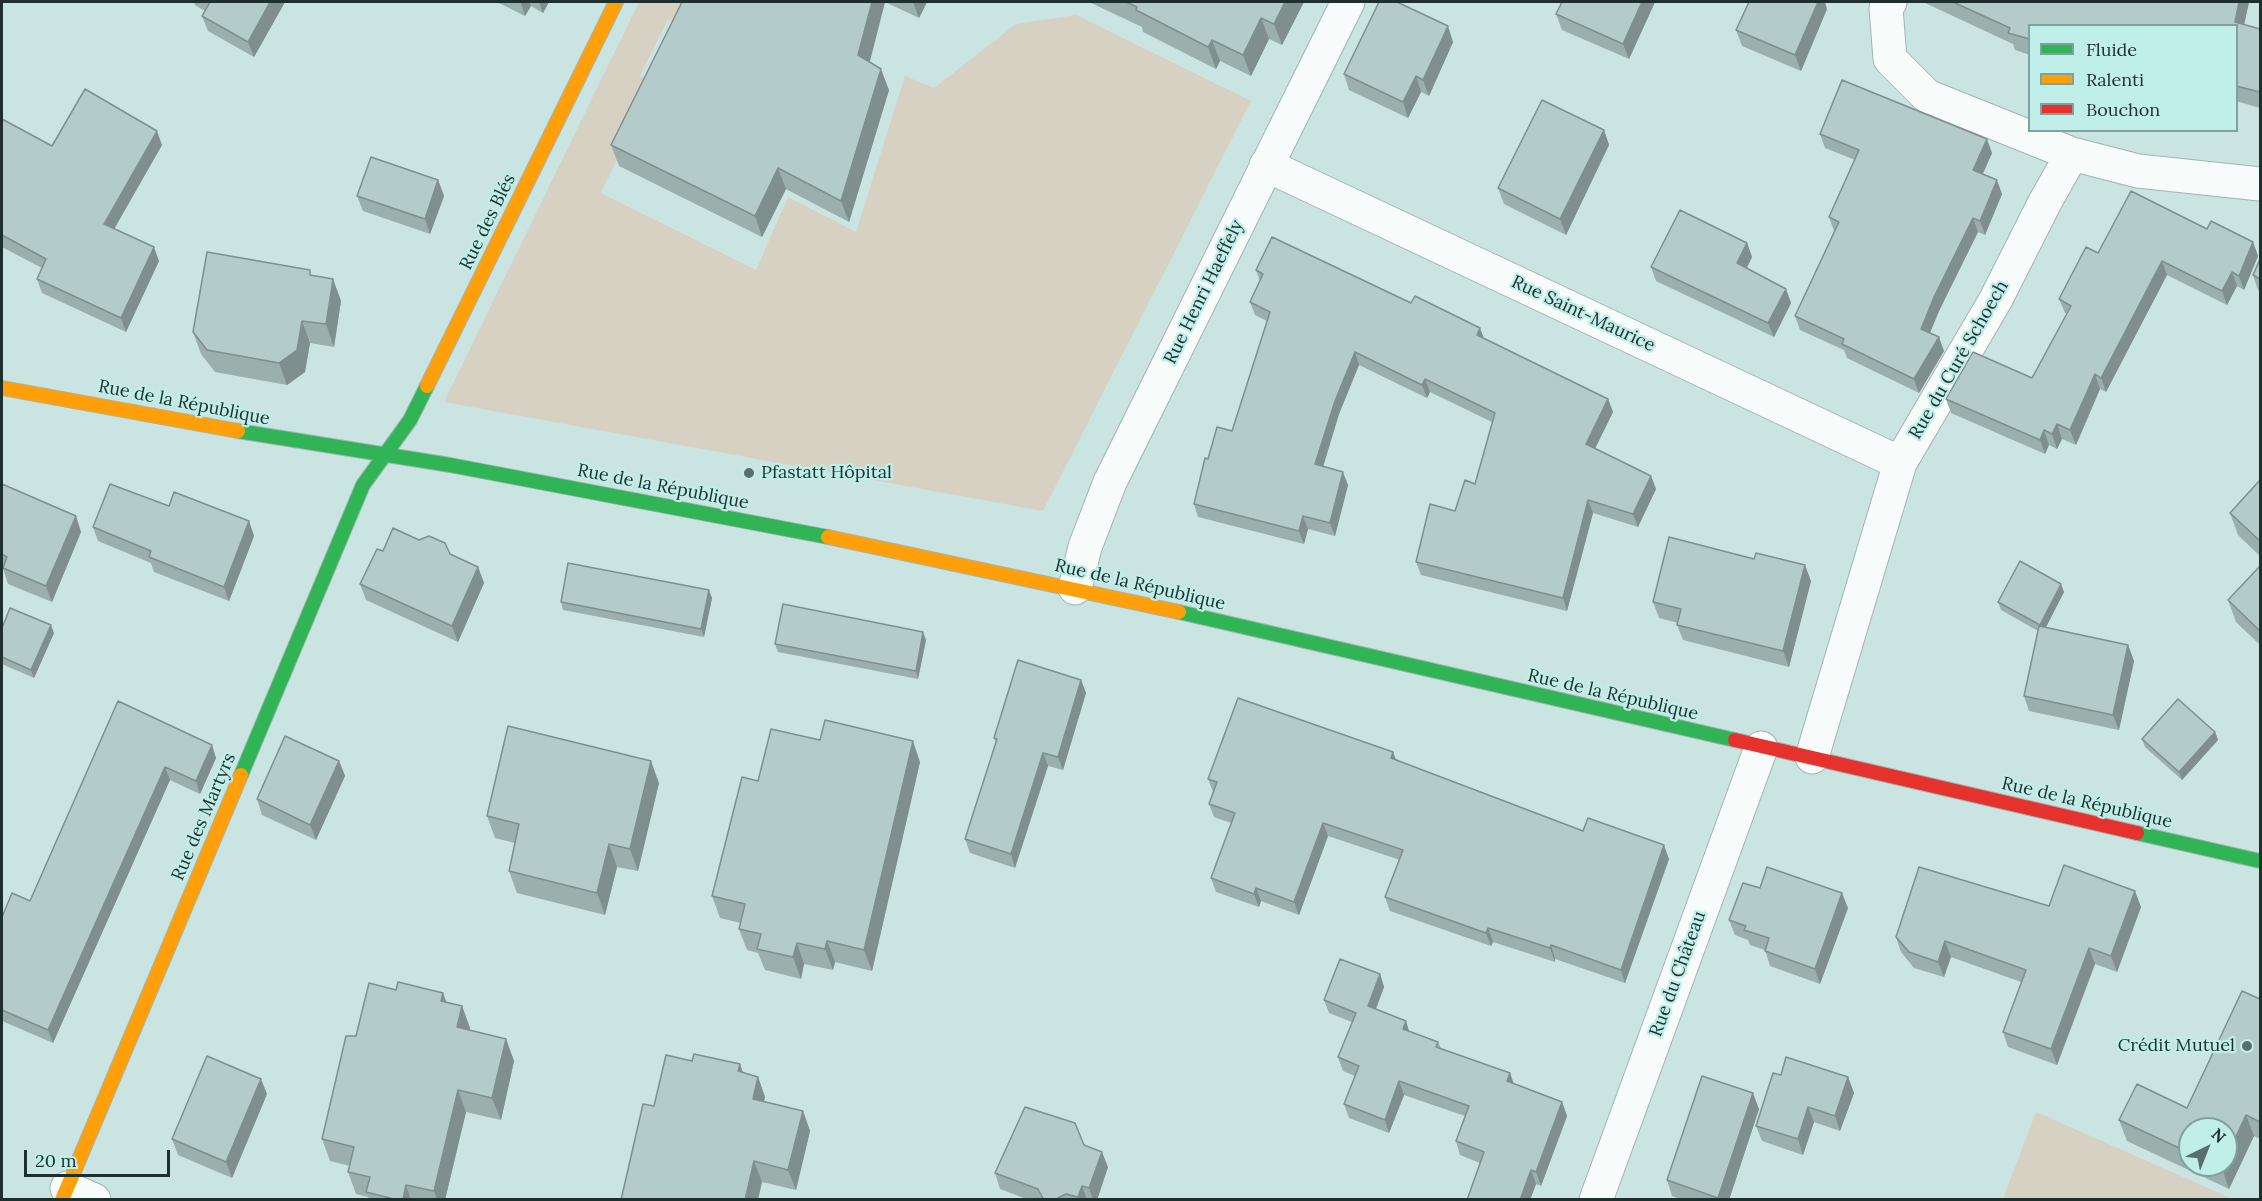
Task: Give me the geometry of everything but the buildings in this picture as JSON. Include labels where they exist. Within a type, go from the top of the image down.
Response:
[{"type":"main road","name":"Rue des Blés","points":[[387,455],[410,420],[616,2]]},
{"type":"main road","name":"Rue de la République","points":[[2,388],[728,517],[1076,588],[1761,748],[1812,757],[2260,861]]},
{"type":"main road","name":"Rue des Martyrs","points":[[75,1196],[363,485],[387,455]]},
{"type":"street","name":"Rue Henri Haeffely","points":[[1076,588],[1085,547],[1110,482],[1348,2]]},
{"type":"street","points":[[1890,2],[1886,8],[1890,59],[1927,96],[2072,154],[2138,171],[2260,184]]},
{"type":"street","name":"Rue du Curé Schoech","points":[[1812,757],[1900,463],[1996,299],[2044,202],[2072,154]]},
{"type":"street","name":"Rue Saint-Maurice","points":[[1266,165],[1900,463]]},
{"type":"street","name":"Rue du Château","points":[[1596,1200],[1761,748]]},
{"type":"shaded area","points":[[639,2],[689,2],[682,18],[668,20],[640,76],[653,86],[601,193],[756,270],[788,197],[856,232],[905,76],[934,88],[1016,24],[1076,15],[1251,101],[1043,511],[444,402]]},
{"type":"shaded area","points":[[2036,1112],[2178,1175],[2178,1177],[2183,1177],[2233,1199],[2003,1199]]},
{"type":"traffic: fast","points":[[241,775],[363,485],[410,420],[427,386]]},
{"type":"traffic: fast","points":[[238,431],[450,465],[828,537]]},
{"type":"traffic: fast","points":[[1179,612],[1735,740]]},
{"type":"traffic: fast","points":[[2137,833],[2260,861]]},
{"type":"traffic: slow","points":[[427,386],[616,2]]},
{"type":"traffic: slow","points":[[2,388],[238,431]]},
{"type":"traffic: slow","points":[[828,537],[1179,612]]},
{"type":"traffic: slow","points":[[62,1200],[241,775]]},
{"type":"traffic: jam","points":[[1735,740],[2137,833]]},
{"type":"place","name":"Pfastatt Hôpital","points":[[749,473]]},
{"type":"place","name":"Crédit Mutuel","points":[[2247,1046]]}]
